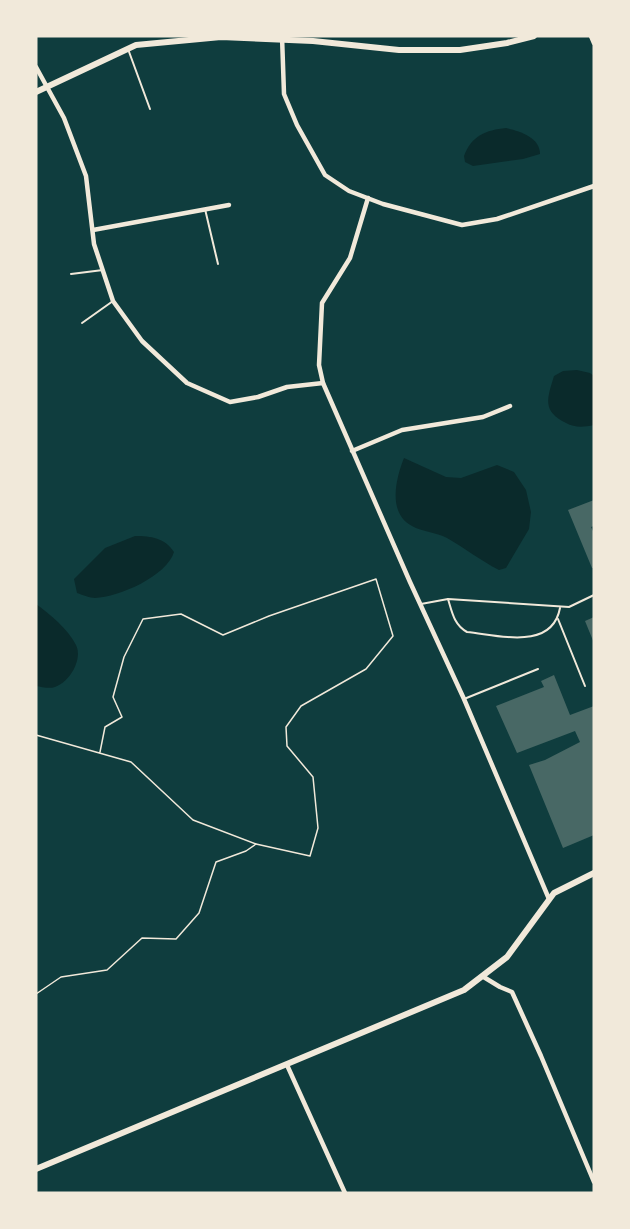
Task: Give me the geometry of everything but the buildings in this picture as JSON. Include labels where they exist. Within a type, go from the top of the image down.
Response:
[{"type":"street","points":[[36,92],[136,45],[221,38],[282,38],[399,50],[460,50],[507,43],[534,36]]},
{"type":"street","points":[[591,36],[594,43]]},
{"type":"street","points":[[282,38],[284,94],[297,125],[325,175],[349,191],[462,225],[497,219],[594,186]]},
{"type":"street","points":[[36,67],[64,118],[86,176],[94,244],[113,301],[142,341],[187,383],[230,402],[258,397],[287,387],[323,383]]},
{"type":"street","points":[[368,198],[350,258],[322,303],[319,365],[323,383],[464,699],[549,899]]},
{"type":"street","points":[[93,230],[229,205]]},
{"type":"street","points":[[352,451],[402,430],[483,417],[510,406]]},
{"type":"street","points":[[36,1168],[464,990],[507,957],[554,893],[594,873]]},
{"type":"street","points":[[482,976],[512,992],[594,1182]]},
{"type":"street","points":[[287,1065],[345,1193]]},
{"type":"lane","points":[[128,49],[150,109]]},
{"type":"lane","points":[[205,209],[218,264]]},
{"type":"lane","points":[[71,274],[103,270]]},
{"type":"lane","points":[[82,323],[113,301]]},
{"type":"lane","points":[[420,604],[448,599],[569,607],[594,595]]},
{"type":"lane","points":[[448,599],[456,623],[459,628],[467,632],[532,637],[539,636],[550,629],[558,619],[560,607]]},
{"type":"lane","points":[[558,619],[585,686]]},
{"type":"lane","points":[[464,699],[538,669]]},
{"type":"path","points":[[36,735],[131,762],[193,820],[256,844],[310,856],[318,828],[313,777],[287,746],[286,727],[301,706],[366,669],[393,636],[376,579],[269,616],[223,635],[181,614],[143,619],[124,657],[113,698],[122,717],[105,728],[100,752]]},
{"type":"path","points":[[36,994],[61,977],[107,970],[142,938],[176,939],[199,913],[216,862],[246,851],[256,844]]},
{"type":"water","points":[[506,128],[533,139],[537,143],[540,154],[523,159],[473,166],[465,162],[464,156],[467,149],[475,139],[486,132]]},
{"type":"water","points":[[577,370],[594,376],[594,425],[580,427],[569,425],[553,414],[548,404],[554,376],[563,371]]},
{"type":"water","points":[[404,458],[446,477],[461,478],[497,465],[514,472],[526,490],[531,512],[529,529],[506,568],[499,570],[447,538],[416,528],[404,520],[396,504],[396,485]]},
{"type":"water","points":[[135,536],[157,539],[166,544],[174,552],[170,561],[141,584],[116,594],[95,598],[77,593],[74,579],[105,548]]},
{"type":"water","points":[[36,604],[64,628],[73,639],[78,651],[74,669],[70,675],[53,688],[36,686]]}]
